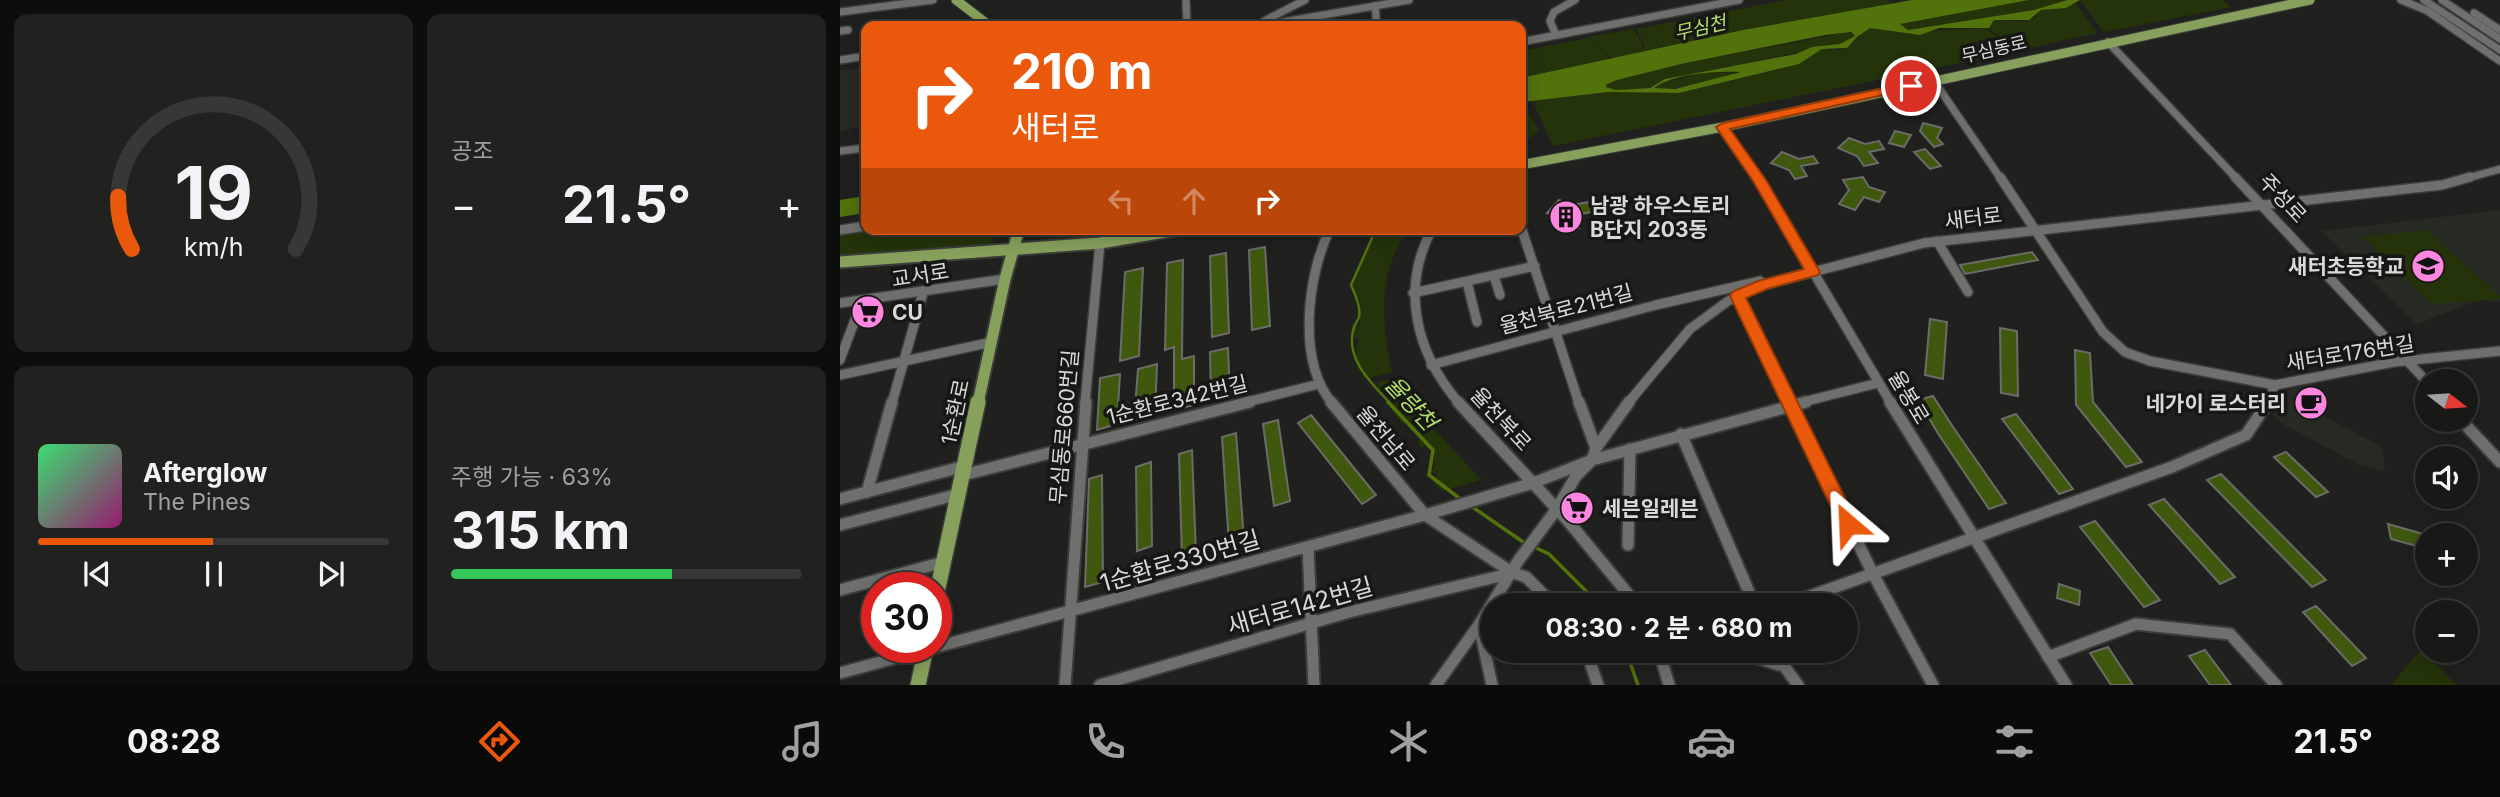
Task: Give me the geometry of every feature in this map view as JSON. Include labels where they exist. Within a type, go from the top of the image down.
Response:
[{"type":"main road","points":[[956,0],[980,21]]},
{"type":"main road","name":"무심동로","points":[[1526,164],[1723,127],[2310,0]]},
{"type":"main road","points":[[840,262],[1017,238],[1100,243],[1147,235]]},
{"type":"main road","name":"1순환로","points":[[942,572],[1005,279],[1017,238]]},
{"type":"main road","points":[[918,685],[923,663]]},
{"type":"street","points":[[840,12],[933,0]]},
{"type":"street","points":[[1185,0],[1187,21]]},
{"type":"street","points":[[1265,21],[1305,0]]},
{"type":"street","points":[[1289,21],[1409,0]]},
{"type":"street","points":[[1556,35],[1550,21],[1554,12],[1575,0]]},
{"type":"street","points":[[1526,41],[1739,0]]},
{"type":"street","points":[[2401,0],[2439,14],[2500,47]]},
{"type":"street","points":[[2422,0],[2500,61]]},
{"type":"street","points":[[2434,0],[2500,47]]},
{"type":"street","points":[[2442,0],[2500,39]]},
{"type":"street","points":[[2453,0],[2500,30]]},
{"type":"street","points":[[1293,4],[1295,20]]},
{"type":"street","points":[[1375,6],[1375,21]]},
{"type":"street","name":"주성로","points":[[2108,42],[2416,369]]},
{"type":"street","points":[[840,60],[861,57]]},
{"type":"street","points":[[1934,81],[2036,230]]},
{"type":"street","name":"율봉로","points":[[1723,127],[1759,180],[1878,383],[2066,685]]},
{"type":"street","points":[[840,151],[861,149]]},
{"type":"street","name":"새터로","points":[[1436,685],[1479,625],[1576,476],[1592,460],[1596,448],[1658,364],[1690,329],[1719,306],[1738,296],[1763,285],[1798,275],[1937,241],[2442,185],[2500,169]]},
{"type":"street","points":[[840,230],[861,227]]},
{"type":"street","name":"새터로176번길","points":[[2036,230],[2103,332],[2125,352],[2150,361],[2275,386],[2408,360],[2500,351]]},
{"type":"street","name":"율천남로","points":[[1327,235],[1320,249],[1307,321],[1319,384],[1326,396],[1425,515],[1515,567],[1542,593]]},
{"type":"street","name":"율천북로","points":[[1429,235],[1417,260],[1413,293],[1424,348],[1432,365],[1454,396],[1556,510],[1575,527],[1628,593]]},
{"type":"street","points":[[1524,235],[1569,376],[1596,448]]},
{"type":"street","points":[[1937,241],[1968,292]]},
{"type":"street","name":"무심동로660번길","points":[[1065,685],[1100,243]]},
{"type":"street","points":[[1413,293],[1535,266]]},
{"type":"street","name":"율천북로21번길","points":[[1432,365],[1710,291],[1798,275]]},
{"type":"street","points":[[1494,276],[1500,295]]},
{"type":"street","name":"교서로","points":[[840,303],[1005,279]]},
{"type":"street","points":[[1467,282],[1477,322]]},
{"type":"street","points":[[1710,291],[1722,295],[1719,306]]},
{"type":"street","points":[[867,492],[923,292]]},
{"type":"street","points":[[1738,296],[1873,574],[1933,685]]},
{"type":"street","points":[[840,360],[862,301]]},
{"type":"street","points":[[840,375],[992,342]]},
{"type":"street","name":"1순환로330번길","points":[[952,642],[1070,613],[1446,509],[1534,483],[1592,460],[1681,433],[1878,383]]},
{"type":"street","name":"1순환로342번길","points":[[840,499],[1082,444],[1319,384]]},
{"type":"street","points":[[1819,593],[2172,467],[2246,435],[2263,411],[2275,386]]},
{"type":"street","points":[[2472,432],[2500,462]]},
{"type":"street","points":[[1681,433],[1750,593]]},
{"type":"street","points":[[1628,545],[1630,449]]},
{"type":"street","points":[[840,525],[959,494]]},
{"type":"street","points":[[1308,547],[1314,685]]},
{"type":"street","points":[[840,590],[944,562]]},
{"type":"street","name":"새터로142번길","points":[[1100,685],[1515,567]]},
{"type":"street","points":[[2048,657],[2136,624],[2230,634],[2276,685]]},
{"type":"street","points":[[1479,625],[1492,685]]},
{"type":"street","name":"1순환로330번길","points":[[840,673],[876,663]]},
{"type":"street","points":[[1590,663],[1598,685]]},
{"type":"street","points":[[1663,663],[1668,685]]},
{"type":"street","points":[[1773,663],[1791,674],[1798,685]]},
{"type":"shaded area","points":[[1786,0],[1888,0],[1891,4],[1743,30],[1612,59],[1588,37],[1633,29],[1643,45],[1640,49],[1645,46],[1636,29]]},
{"type":"shaded area","points":[[1912,0],[2029,0],[1900,24],[1908,30],[2034,10],[2067,0],[2080,0],[2066,8],[2041,10],[2029,20],[1994,20],[1989,28],[1939,28],[1920,35],[1870,28],[1847,48],[1822,49],[1799,64],[1679,93],[1608,92],[1526,101],[1526,77],[1743,30]],"holes":[[[1851,32],[1855,36],[1840,44],[1812,47],[1796,54],[1665,79],[1650,88],[1616,90],[1606,87],[1617,80],[1681,64],[1825,35]],[[1741,72],[1675,89],[1654,88],[1684,76]]]},
{"type":"shaded area","points":[[2029,0],[2067,0],[2034,10],[1926,28],[1908,30],[1900,24]]},
{"type":"shaded area","points":[[2080,0],[2222,0],[2232,7],[2104,32]]},
{"type":"shaded area","points":[[2076,3],[2097,33],[2016,51],[1989,28],[1994,20],[2023,21],[2034,18],[2041,10]]},
{"type":"shaded area","points":[[1870,28],[1904,32],[1986,28],[2015,52],[1553,146],[1532,100],[1608,92],[1679,93],[1799,64],[1822,49],[1843,50]]},
{"type":"shaded area","points":[[1848,32],[1855,36],[1840,44],[1752,62],[1772,63],[1765,66],[1730,66],[1698,72],[1742,73],[1711,81],[1685,87],[1654,88],[1693,74],[1665,79],[1649,88],[1606,88],[1607,84],[1615,81],[1681,64]]},
{"type":"shaded area","points":[[1587,38],[1604,50],[1608,59],[1526,77],[1526,50]]},
{"type":"shaded area","points":[[861,68],[861,127],[840,131],[840,70]]},
{"type":"shaded area","points":[[1526,108],[1540,131],[1526,140]]},
{"type":"shaded area","points":[[861,197],[861,214],[840,217],[840,200]]},
{"type":"shaded area","name":"새터초등학교","points":[[2500,210],[2500,302],[2479,300],[2416,324],[2322,231]]},
{"type":"shaded area","points":[[861,230],[861,235],[994,235],[992,244],[984,247],[840,258],[840,233]]},
{"type":"shaded area","points":[[2427,230],[2500,296],[2500,299],[2431,304],[2363,237]]},
{"type":"shaded area","points":[[1406,235],[1391,261],[1384,298],[1392,372],[1366,379],[1362,376],[1364,370],[1358,372],[1356,354],[1359,341],[1355,337],[1353,326],[1357,323],[1360,327],[1360,299],[1356,298],[1350,284],[1374,237]]},
{"type":"shaded area","points":[[1394,378],[1406,398],[1481,480],[1443,491],[1435,484],[1432,474],[1435,477],[1437,474],[1431,472],[1435,466],[1434,454],[1425,446],[1421,448],[1418,441],[1424,437],[1422,434],[1404,417],[1406,424],[1401,422],[1388,404],[1393,403],[1379,388],[1377,382]]},
{"type":"shaded area","points":[[2311,384],[2315,388],[2322,415],[2382,447],[2385,472],[2360,465],[2279,422],[2273,414],[2288,390]]},
{"type":"shaded area","points":[[2415,657],[2415,663],[2435,663],[2456,685],[2391,685]]},
{"type":"building","points":[[1923,123],[1942,128],[1937,138],[1943,144],[1934,147],[1920,131]]},
{"type":"building","points":[[1895,131],[1911,135],[1904,147],[1889,143]]},
{"type":"building","points":[[1849,138],[1865,144],[1879,141],[1884,149],[1869,152],[1878,163],[1864,166],[1857,156],[1838,148]]},
{"type":"building","points":[[1925,149],[1941,166],[1930,169],[1914,152]]},
{"type":"building","points":[[1782,152],[1799,159],[1813,156],[1818,163],[1801,166],[1807,176],[1795,179],[1789,170],[1771,163]]},
{"type":"building","points":[[1863,177],[1869,187],[1885,192],[1879,202],[1864,197],[1855,210],[1839,204],[1849,190],[1843,180]]},
{"type":"building","name":"남광 하우스토리 B단지 203동","points":[[1559,200],[1572,205],[1589,202],[1592,212],[1575,215],[1579,228],[1565,230],[1560,218],[1547,213]]},
{"type":"building","points":[[1265,247],[1270,326],[1252,330],[1249,250]]},
{"type":"building","points":[[2032,252],[2038,260],[1965,274],[1960,265]]},
{"type":"building","points":[[1226,253],[1229,333],[1212,337],[1210,256]]},
{"type":"building","points":[[1183,260],[1182,359],[1194,356],[1194,405],[1174,410],[1174,347],[1165,350],[1167,263]]},
{"type":"building","points":[[1143,268],[1139,356],[1120,361],[1125,272]]},
{"type":"building","points":[[1930,319],[1947,322],[1943,379],[1925,375]]},
{"type":"building","points":[[2000,328],[2017,331],[2018,396],[2001,393]]},
{"type":"building","points":[[1228,348],[1230,395],[1211,400],[1210,352]]},
{"type":"building","points":[[2075,350],[2090,353],[2093,402],[2142,462],[2126,467],[2076,405]]},
{"type":"building","points":[[1157,364],[1155,415],[1134,420],[1138,369]]},
{"type":"building","points":[[1120,374],[1117,424],[1097,430],[1100,378]]},
{"type":"building","points":[[1933,396],[2006,503],[1989,509],[1918,400]]},
{"type":"building","points":[[2016,414],[2073,489],[2059,494],[2002,419]]},
{"type":"building","points":[[1311,415],[1376,495],[1362,504],[1298,423]]},
{"type":"building","points":[[1278,420],[1290,501],[1274,506],[1263,424]]},
{"type":"building","points":[[1236,433],[1244,540],[1229,545],[1222,437]]},
{"type":"building","points":[[1192,450],[1196,554],[1182,559],[1179,454]]},
{"type":"building","points":[[2286,452],[2328,492],[2316,497],[2274,457]]},
{"type":"building","points":[[1151,462],[1152,546],[1137,551],[1136,467]]},
{"type":"building","points":[[2221,474],[2326,580],[2312,587],[2207,480]]},
{"type":"building","points":[[1102,475],[1103,582],[1085,587],[1089,479]]},
{"type":"building","points":[[2164,499],[2235,577],[2220,584],[2149,505]]},
{"type":"building","points":[[2095,521],[2160,600],[2144,607],[2080,527]]},
{"type":"building","points":[[2388,524],[2415,532],[2415,546],[2391,539]]},
{"type":"building","points":[[2059,584],[2080,591],[2079,605],[2057,598]]},
{"type":"building","points":[[2316,606],[2366,658],[2352,666],[2303,612]]},
{"type":"building","points":[[2108,647],[2133,685],[2111,685],[2090,653]]},
{"type":"building","points":[[2205,650],[2231,685],[2210,685],[2189,656]]},
{"type":"waterway","name":"율량천","points":[[1373,235],[1351,285],[1359,313],[1352,338],[1353,349],[1361,369],[1390,403]]},
{"type":"waterway","name":"율량천","points":[[1388,402],[1433,450],[1429,475],[1463,501]]},
{"type":"waterway","name":"율량천","points":[[1471,506],[1526,544]]},
{"type":"waterway","name":"율량천","points":[[1532,546],[1549,554],[1588,593]]},
{"type":"waterway","name":"율량천","points":[[1630,663],[1638,685]]},
{"type":"place","name":"남광 하우스토리 B단지 203동","points":[[1566,217]]},
{"type":"place","name":"새터초등학교","points":[[2428,266]]},
{"type":"place","name":"CU","points":[[868,312]]},
{"type":"place","name":"네가이 로스터리","points":[[2311,403]]},
{"type":"place","name":"세븐일레븐","points":[[1577,508]]},
{"type":"route","points":[[1848,524],[1738,296],[1763,285],[1813,272],[1759,180],[1723,127],[1911,86]]},
{"type":"water label","name":"무심천","points":[[1700,28]]}]
